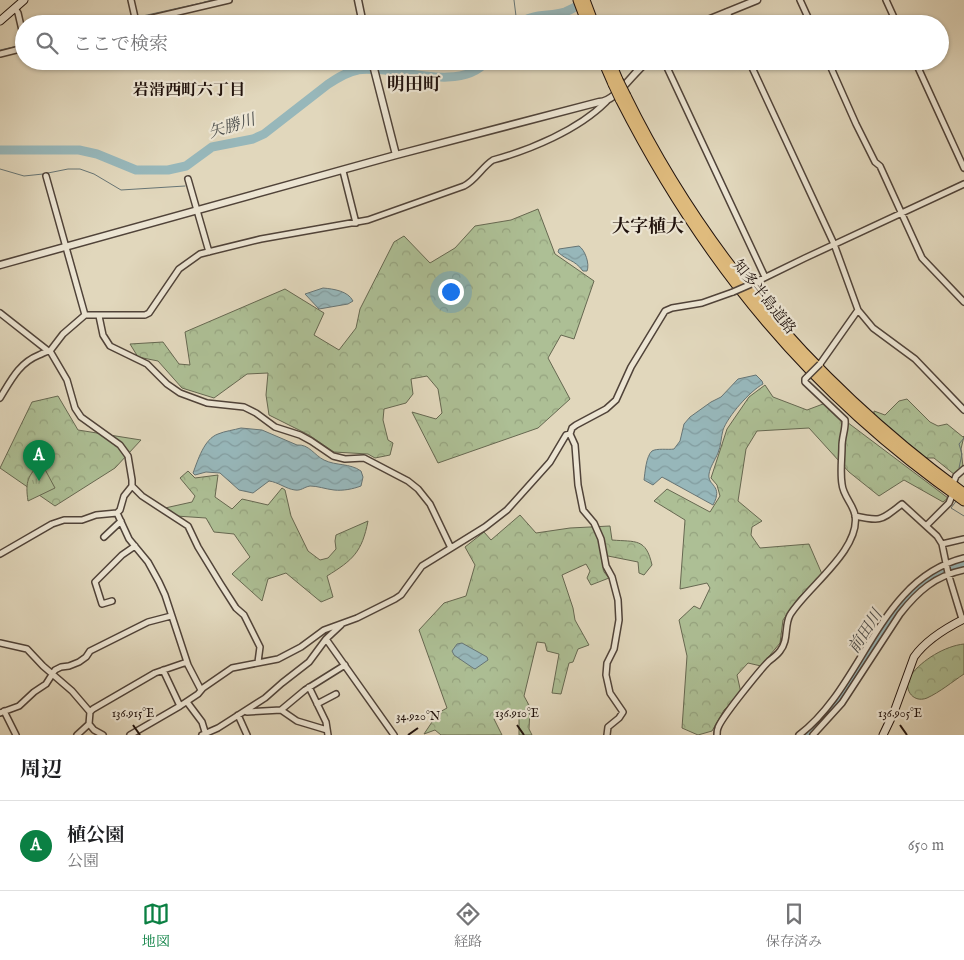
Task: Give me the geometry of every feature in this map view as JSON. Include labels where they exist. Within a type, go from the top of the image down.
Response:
[{"type":"highway","points":[[578,0],[586,15]]},
{"type":"highway","points":[[585,0],[588,15]]},
{"type":"highway","name":"知多半島道路","points":[[609,70],[657,168],[679,205],[726,272],[761,316],[829,391],[863,422],[918,467],[964,500]]},
{"type":"highway","name":"知多半島道路","points":[[613,70],[616,82]]},
{"type":"highway","name":"知多半島道路","points":[[623,97],[685,202],[751,294],[798,347],[868,416],[964,493]]},
{"type":"main road","points":[[0,21],[24,0]]},
{"type":"main road","points":[[883,735],[896,706],[914,656],[935,637],[963,619]]},
{"type":"street","points":[[131,0],[134,15]]},
{"type":"street","points":[[161,15],[203,3],[229,0]]},
{"type":"street","points":[[358,0],[361,15]]},
{"type":"street","points":[[720,15],[757,0]]},
{"type":"street","points":[[800,0],[807,15]]},
{"type":"street","points":[[886,0],[893,15]]},
{"type":"street","points":[[14,8],[18,15]]},
{"type":"street","points":[[0,54],[15,50]]},
{"type":"street","points":[[375,70],[396,155]]},
{"type":"street","points":[[0,398],[18,369],[31,358],[49,351],[63,334],[85,315],[144,316],[152,309],[179,269],[194,258],[209,252],[261,239],[356,223],[389,214],[470,183],[493,160],[550,138],[587,118],[614,96],[638,70]]},
{"type":"street","points":[[668,70],[765,278]]},
{"type":"street","points":[[753,70],[834,244],[858,310],[873,328],[915,359],[964,410]]},
{"type":"street","points":[[832,70],[864,141],[875,162],[880,166],[926,263],[964,302]]},
{"type":"street","points":[[919,70],[964,168]]},
{"type":"street","points":[[0,265],[396,155],[606,102]]},
{"type":"street","points":[[343,171],[356,223]]},
{"type":"street","points":[[46,176],[85,315]]},
{"type":"street","points":[[188,179],[209,252]]},
{"type":"street","points":[[607,735],[608,727],[619,718],[622,712],[610,693],[606,668],[614,649],[619,620],[618,600],[612,577],[606,566],[601,539],[594,523],[583,510],[578,486],[575,445],[570,434],[572,428],[606,409],[616,400],[631,367],[662,314],[672,308],[702,303],[733,292],[964,184]]},
{"type":"street","points":[[717,735],[720,724],[731,709],[766,665],[784,646],[787,621],[795,608],[828,571],[844,550],[853,534],[855,516],[845,497],[842,483],[841,444],[845,420],[805,382],[805,379],[820,364],[858,310]]},
{"type":"street","points":[[0,313],[49,351],[67,380],[75,408],[81,417],[120,445],[128,456],[132,486],[124,496],[117,513],[129,538],[155,573],[165,595],[187,662],[201,690]]},
{"type":"street","points":[[99,316],[103,335],[110,346],[147,364],[167,384],[180,393],[207,403],[244,407],[276,427],[311,441],[333,456],[364,458],[408,481],[418,489],[430,504],[451,548]]},
{"type":"street","points":[[130,735],[187,702],[232,668],[278,659],[301,647],[324,630],[343,624],[401,595],[422,566],[485,527],[507,510],[542,472],[566,435],[570,434]]},
{"type":"street","points":[[954,481],[956,476],[964,469]]},
{"type":"street","points":[[132,486],[142,496],[188,526],[198,547],[236,608],[244,616],[260,647],[258,662]]},
{"type":"street","points":[[926,526],[949,503],[951,498]]},
{"type":"street","points":[[855,516],[877,520],[888,515],[902,504],[937,536],[942,544],[948,573],[963,619]]},
{"type":"street","points":[[0,554],[52,524],[64,520],[82,520],[96,515],[117,513]]},
{"type":"street","points":[[104,537],[121,521]]},
{"type":"street","points":[[942,544],[964,539]]},
{"type":"street","points":[[112,601],[102,604],[95,582],[122,555],[135,546]]},
{"type":"street","points":[[799,735],[834,700],[899,600],[919,580],[946,563],[964,558]]},
{"type":"street","points":[[813,735],[842,703],[908,603],[925,587],[948,573],[964,570]]},
{"type":"street","points":[[16,735],[2,712],[19,706],[46,684],[53,673],[61,666],[69,666],[79,662],[90,651],[148,622],[171,616]]},
{"type":"street","points":[[187,702],[202,722],[205,734],[260,702],[306,665],[326,640],[343,624]]},
{"type":"street","points":[[326,640],[394,735]]},
{"type":"street","points":[[0,643],[26,648],[43,666],[72,691],[90,712],[89,724],[77,735]]},
{"type":"street","points":[[90,712],[163,670],[187,662]]},
{"type":"street","points":[[240,714],[281,710],[309,687],[345,665]]},
{"type":"street","points":[[163,670],[180,706]]},
{"type":"street","points":[[281,710],[297,722],[328,732],[326,722],[309,687]]},
{"type":"street","points":[[317,704],[336,694]]},
{"type":"street","points":[[240,714],[247,735]]},
{"type":"street","points":[[89,724],[94,730],[103,735]]},
{"type":"green space","points":[[538,209],[555,254],[594,281],[574,339],[561,335],[548,358],[570,399],[538,428],[438,463],[412,412],[436,419],[442,413],[438,389],[427,376],[411,379],[413,394],[406,403],[384,409],[383,420],[388,440],[393,443],[390,455],[375,458],[368,454],[334,452],[309,435],[269,415],[266,395],[268,373],[247,374],[214,398],[182,388],[158,361],[138,357],[130,344],[163,342],[179,364],[190,365],[185,332],[285,289],[324,313],[314,335],[339,350],[356,328],[360,309],[394,242],[404,236],[430,263],[455,248],[475,226],[511,220]]},
{"type":"green space","points":[[765,385],[773,397],[807,410],[823,404],[948,498],[943,502],[904,480],[879,496],[849,472],[809,428],[757,431],[746,449],[738,501],[762,521],[752,527],[751,535],[760,548],[809,544],[822,574],[799,597],[783,620],[780,643],[761,666],[748,663],[737,675],[741,693],[724,710],[712,731],[698,735],[682,728],[687,656],[679,620],[694,606],[700,609],[710,588],[707,583],[680,589],[685,520],[654,501],[667,489],[710,512],[720,496],[717,485],[711,478],[727,429],[749,397]]},
{"type":"green space","points":[[58,396],[78,430],[141,440],[115,468],[55,506],[0,468],[32,402]]},
{"type":"green space","points":[[907,399],[930,422],[938,426],[947,424],[964,436],[961,449],[963,467],[955,475],[934,458],[925,458],[874,415],[874,411],[885,415],[899,401]]},
{"type":"green space","points":[[41,462],[55,488],[28,501],[28,479]]},
{"type":"green space","points":[[188,471],[195,478],[218,475],[215,497],[232,509],[242,499],[268,505],[282,488],[285,490],[291,516],[308,551],[320,560],[328,558],[336,549],[336,535],[368,521],[363,540],[355,554],[344,565],[327,576],[333,597],[321,602],[286,573],[268,579],[262,601],[232,574],[250,557],[234,534],[214,532],[206,518],[176,516],[165,508],[192,502],[195,496],[180,478]]},
{"type":"green space","points":[[520,515],[536,533],[570,528],[610,526],[612,540],[639,543],[647,550],[652,565],[644,575],[639,573],[638,562],[608,556],[602,559],[604,572],[609,578],[591,585],[587,578],[590,571],[586,564],[562,575],[575,620],[589,645],[578,649],[573,662],[569,663],[561,694],[552,693],[559,654],[547,651],[545,643],[537,642],[524,696],[530,707],[529,729],[532,735],[519,735],[519,714],[507,709],[494,719],[502,735],[441,735],[435,730],[424,734],[438,713],[447,708],[419,630],[444,603],[466,596],[475,565],[465,547],[484,532],[491,540]]},
{"type":"green space","points":[[964,644],[964,674],[927,698],[917,699],[913,697],[908,689],[908,680],[916,669],[942,651]]},
{"type":"water","points":[[579,246],[586,257],[587,271],[583,271],[577,264],[558,252],[559,249]]},
{"type":"water","points":[[323,288],[344,293],[353,301],[348,304],[319,309],[305,294]]},
{"type":"water","points":[[756,375],[763,384],[740,404],[726,424],[719,450],[711,466],[709,478],[717,493],[713,505],[662,477],[653,485],[644,480],[647,461],[652,451],[674,449],[680,441],[684,424],[690,417],[721,397],[738,379]]},
{"type":"water","points":[[241,428],[262,430],[297,445],[305,446],[320,458],[329,462],[357,468],[361,471],[363,477],[361,486],[348,490],[331,490],[310,486],[297,490],[269,481],[253,493],[239,490],[220,473],[206,472],[195,475],[193,473],[202,450],[209,440],[218,434]]},
{"type":"water","points":[[462,643],[487,657],[488,660],[475,669],[473,668],[454,655],[452,651],[457,644]]},
{"type":"waterway","points":[[204,2],[213,0]]},
{"type":"waterway","points":[[514,0],[516,15]]},
{"type":"waterway","name":"矢勝川","points":[[547,15],[565,12],[585,0]]},
{"type":"waterway","points":[[147,15],[201,3]]},
{"type":"waterway","points":[[0,50],[15,47]]},
{"type":"waterway","name":"矢勝川","points":[[0,150],[79,150],[97,154],[136,170],[168,170],[186,166],[212,147],[253,139],[264,134],[327,85],[341,76],[357,70]]},
{"type":"waterway","name":"矢勝川","points":[[385,70],[439,77],[453,77],[476,70]]},
{"type":"waterway","points":[[0,169],[24,176],[80,169],[94,174],[121,190],[185,186]]},
{"type":"waterway","points":[[960,469],[962,454],[959,444],[964,438]]},
{"type":"waterway","points":[[957,500],[951,508],[964,516]]},
{"type":"waterway","name":"前田川","points":[[806,735],[827,714],[845,690],[894,613],[914,591],[936,574],[964,563]]},
{"type":"place","name":"植公園","points":[[39,481]]},
{"type":"district","name":"明田町","points":[[414,85]]},
{"type":"district","name":"岩滑西町六丁目","points":[[189,91]]},
{"type":"district","name":"大字植大","points":[[648,227]]}]
